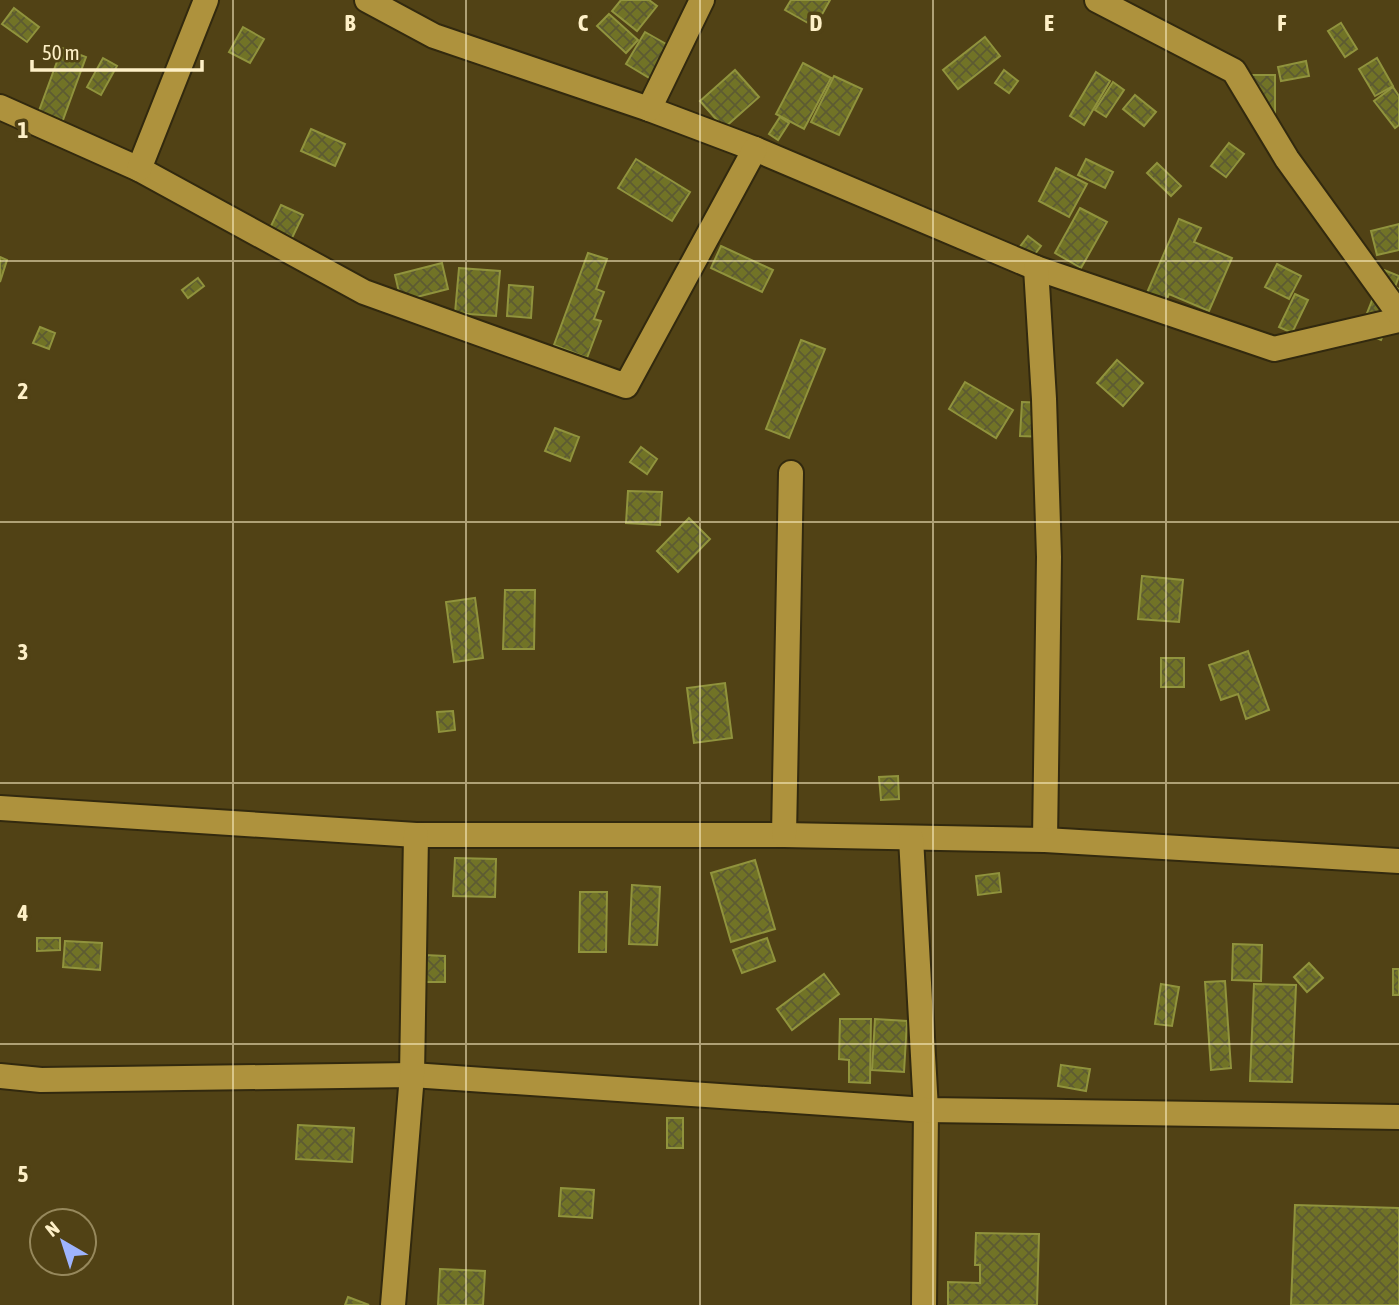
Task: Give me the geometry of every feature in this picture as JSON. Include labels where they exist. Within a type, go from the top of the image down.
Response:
[{"type":"street","points":[[139,169],[206,0]]},
{"type":"street","points":[[367,0],[434,36],[649,109],[755,149],[1036,268],[1274,349],[1399,320]]},
{"type":"street","points":[[649,109],[702,0]]},
{"type":"street","points":[[1097,0],[1234,71],[1287,159],[1399,314]]},
{"type":"street","points":[[0,107],[139,169],[364,292],[626,386],[755,149]]},
{"type":"street","points":[[1036,268],[1044,399],[1049,557],[1045,841]]},
{"type":"street","points":[[785,835],[791,473]]},
{"type":"street","points":[[0,808],[416,835],[785,835],[1045,841],[1399,861]]},
{"type":"street","points":[[393,1305],[412,1075],[416,835]]},
{"type":"street","points":[[911,838],[926,1110],[924,1305]]},
{"type":"street","points":[[0,1076],[41,1080],[412,1075],[926,1110],[1399,1117]]},
{"type":"building","points":[[621,0],[649,0],[657,6],[637,31],[612,11]]},
{"type":"building","points":[[791,0],[830,0],[815,27],[785,10]]},
{"type":"building","points":[[14,8],[39,27],[27,42],[2,24]]},
{"type":"building","points":[[609,14],[638,40],[626,53],[597,26]]},
{"type":"building","points":[[1341,23],[1357,49],[1345,57],[1328,31]]},
{"type":"building","points":[[243,27],[264,39],[250,63],[229,52]]},
{"type":"building","points":[[645,32],[675,49],[656,82],[626,64]]},
{"type":"building","points":[[985,37],[1000,56],[958,89],[943,70]]},
{"type":"building","points":[[62,48],[86,57],[56,139],[32,130]]},
{"type":"building","points":[[103,58],[117,66],[101,95],[87,87]]},
{"type":"building","points":[[1377,58],[1393,86],[1375,96],[1359,69]]},
{"type":"building","points":[[1306,61],[1309,76],[1281,81],[1278,67]]},
{"type":"building","points":[[803,63],[831,78],[804,129],[776,114]]},
{"type":"building","points":[[735,70],[759,97],[724,128],[700,101]]},
{"type":"building","points":[[1004,70],[1018,81],[1009,93],[995,83]]},
{"type":"building","points":[[1096,72],[1110,81],[1084,125],[1070,116]]},
{"type":"building","points":[[1250,75],[1275,75],[1275,119]]},
{"type":"building","points":[[834,76],[862,89],[839,135],[811,122]]},
{"type":"building","points":[[1113,82],[1124,90],[1106,117],[1095,110]]},
{"type":"building","points":[[1393,87],[1399,96],[1399,125],[1395,128],[1374,101]]},
{"type":"building","points":[[1135,95],[1156,112],[1144,126],[1123,109]]},
{"type":"building","points":[[780,117],[789,123],[778,140],[769,134]]},
{"type":"building","points":[[311,129],[345,144],[335,166],[301,151]]},
{"type":"building","points":[[1229,143],[1244,154],[1226,177],[1211,166]]},
{"type":"building","points":[[636,159],[690,192],[672,221],[618,188]]},
{"type":"building","points":[[1086,159],[1113,172],[1105,188],[1078,175]]},
{"type":"building","points":[[1157,163],[1181,186],[1171,196],[1147,173]]},
{"type":"building","points":[[1056,168],[1087,184],[1069,217],[1039,201]]},
{"type":"building","points":[[281,205],[303,215],[292,238],[270,228]]},
{"type":"building","points":[[1080,208],[1107,222],[1081,268],[1055,253]]},
{"type":"building","points":[[1179,219],[1201,228],[1194,242],[1232,258],[1209,311],[1169,294],[1158,319],[1139,311]]},
{"type":"building","points":[[1399,224],[1399,250],[1377,255],[1371,231]]},
{"type":"building","points":[[1028,236],[1041,246],[1020,274],[1007,264]]},
{"type":"building","points":[[721,246],[773,270],[762,292],[711,268]]},
{"type":"building","points":[[588,253],[607,259],[596,289],[604,292],[594,319],[601,321],[587,358],[554,345]]},
{"type":"building","points":[[0,257],[7,260],[0,282]]},
{"type":"building","points":[[442,263],[448,289],[401,301],[395,275]]},
{"type":"building","points":[[1277,264],[1301,276],[1289,299],[1265,287]]},
{"type":"building","points":[[459,268],[500,271],[496,316],[455,313]]},
{"type":"building","points":[[1384,270],[1399,276],[1395,287],[1399,289],[1399,304],[1396,303],[1381,340],[1360,331]]},
{"type":"building","points":[[198,278],[204,286],[188,298],[182,290]]},
{"type":"building","points":[[509,285],[533,287],[531,318],[507,316]]},
{"type":"building","points":[[1295,294],[1308,300],[1292,333],[1279,327]]},
{"type":"building","points":[[40,327],[55,333],[49,349],[33,343]]},
{"type":"building","points":[[801,340],[825,349],[789,438],[766,429]]},
{"type":"building","points":[[1117,360],[1143,383],[1123,406],[1097,383]]},
{"type":"building","points":[[965,382],[1013,410],[996,438],[949,409]]},
{"type":"building","points":[[1022,402],[1048,403],[1046,437],[1020,436]]},
{"type":"building","points":[[555,428],[579,437],[570,461],[545,451]]},
{"type":"building","points":[[641,447],[657,459],[647,474],[630,462]]},
{"type":"building","points":[[628,491],[662,492],[660,525],[626,523]]},
{"type":"building","points":[[689,518],[710,539],[678,572],[657,551]]},
{"type":"building","points":[[1142,576],[1183,580],[1179,622],[1138,619]]},
{"type":"building","points":[[505,590],[535,590],[534,649],[503,649]]},
{"type":"building","points":[[475,598],[483,658],[454,662],[446,602]]},
{"type":"building","points":[[1248,651],[1269,710],[1246,719],[1238,694],[1221,700],[1209,665]]},
{"type":"building","points":[[1161,658],[1184,658],[1184,687],[1161,687]]},
{"type":"building","points":[[725,683],[732,738],[694,743],[687,688]]},
{"type":"building","points":[[453,711],[455,730],[439,732],[437,712]]},
{"type":"building","points":[[898,776],[899,799],[881,800],[879,777]]},
{"type":"building","points":[[455,858],[496,859],[495,897],[453,896]]},
{"type":"building","points":[[755,860],[775,929],[731,942],[711,873]]},
{"type":"building","points":[[999,873],[1001,892],[978,895],[976,876]]},
{"type":"building","points":[[632,885],[660,887],[657,945],[629,944]]},
{"type":"building","points":[[580,892],[607,892],[606,952],[579,952]]},
{"type":"building","points":[[37,938],[60,938],[60,950],[37,951]]},
{"type":"building","points":[[767,938],[775,961],[742,973],[733,950]]},
{"type":"building","points":[[65,941],[102,943],[100,970],[63,967]]},
{"type":"building","points":[[1233,944],[1262,945],[1261,981],[1232,980]]},
{"type":"building","points":[[424,955],[445,956],[445,982],[424,982]]},
{"type":"building","points":[[1309,963],[1323,978],[1307,992],[1294,977]]},
{"type":"building","points":[[1393,969],[1399,969],[1399,995],[1393,995]]},
{"type":"building","points":[[824,974],[839,994],[792,1030],[777,1009]]},
{"type":"building","points":[[1225,981],[1231,1068],[1211,1070],[1205,982]]},
{"type":"building","points":[[1161,984],[1179,987],[1172,1026],[1155,1024]]},
{"type":"building","points":[[1254,984],[1296,985],[1292,1082],[1250,1081]]},
{"type":"building","points":[[840,1019],[871,1019],[870,1083],[849,1082],[849,1060],[839,1059]]},
{"type":"building","points":[[875,1019],[907,1021],[904,1072],[872,1070]]},
{"type":"building","points":[[1061,1065],[1090,1069],[1086,1091],[1058,1086]]},
{"type":"building","points":[[667,1118],[683,1118],[683,1148],[667,1148]]},
{"type":"building","points":[[298,1125],[354,1128],[352,1162],[296,1159]]},
{"type":"building","points":[[561,1188],[594,1190],[592,1218],[559,1216]]},
{"type":"building","points":[[1295,1205],[1399,1208],[1399,1305],[1291,1305]]},
{"type":"building","points":[[976,1233],[1039,1234],[1037,1305],[948,1305],[948,1282],[980,1283],[980,1265],[975,1265]]},
{"type":"building","points":[[440,1269],[485,1271],[483,1305],[438,1305]]},
{"type":"building","points":[[348,1297],[369,1305],[345,1305]]}]
